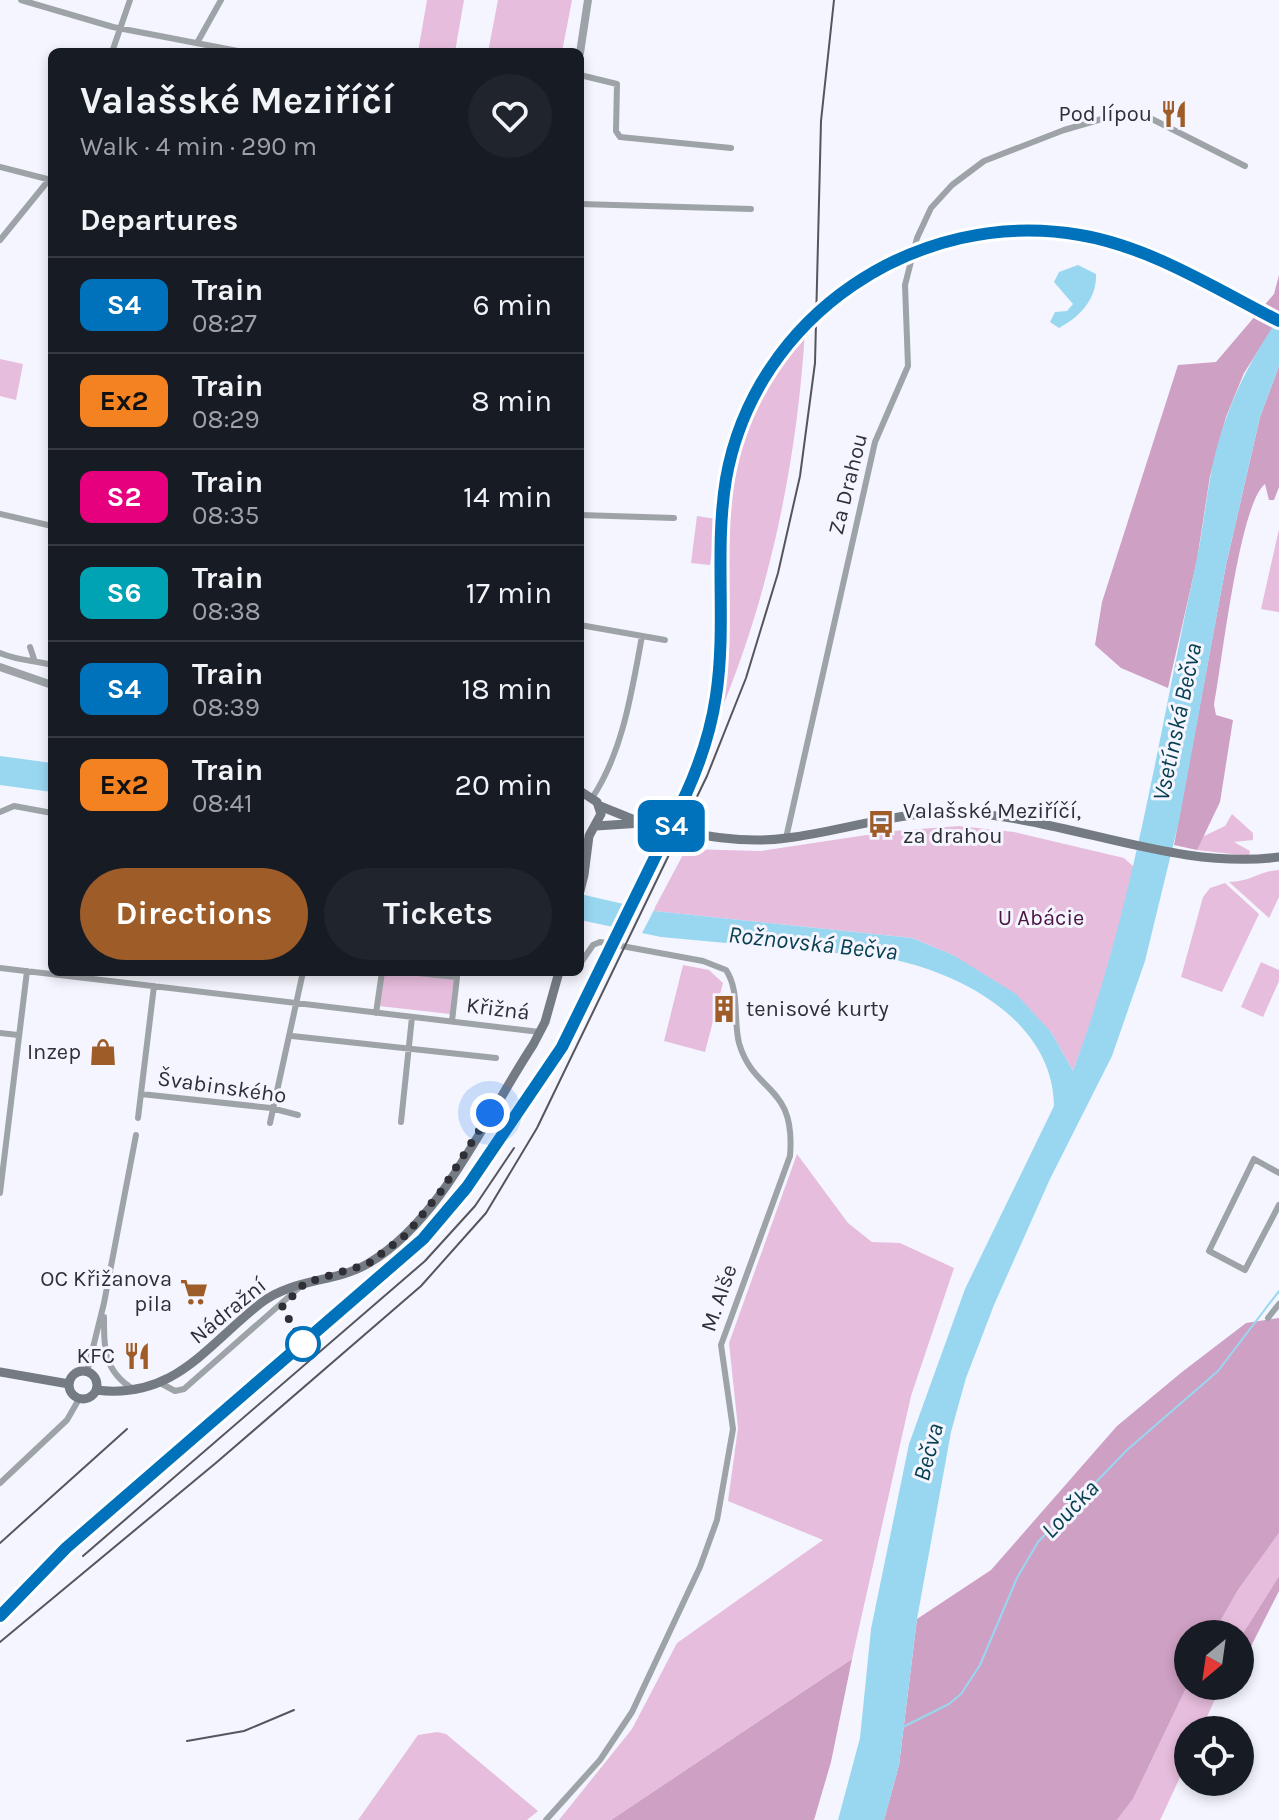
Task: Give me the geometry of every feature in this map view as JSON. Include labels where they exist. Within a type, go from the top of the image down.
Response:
[{"type":"main road","points":[[584,793],[599,806],[642,823],[705,836],[749,840],[786,838],[885,817],[951,812],[1005,817],[1236,861],[1279,857]]},
{"type":"main road","points":[[584,874],[594,827],[601,818],[599,806]]},
{"type":"main road","points":[[584,830],[642,823]]},
{"type":"main road","name":"Nádražní","points":[[79,1399],[88,1398],[96,1390],[137,1391],[162,1384],[265,1300],[305,1283],[368,1264],[407,1234],[442,1190],[540,1032],[558,976]]},
{"type":"main road","points":[[0,1372],[69,1384]]},
{"type":"main road","points":[[79,1399],[71,1393],[69,1384],[76,1372],[87,1372],[95,1377],[96,1390]]},
{"type":"street","points":[[21,0],[120,28],[222,48]]},
{"type":"street","points":[[113,48],[130,0]]},
{"type":"street","points":[[197,43],[221,0]]},
{"type":"street","points":[[581,48],[588,0]]},
{"type":"street","points":[[584,76],[617,84],[616,131],[620,137],[731,148]]},
{"type":"street","name":"Za Drahou","points":[[786,838],[875,442],[908,366],[905,293],[913,251],[931,208],[979,163],[1099,118],[1132,113],[1173,129],[1245,166]]},
{"type":"street","points":[[0,167],[48,178]]},
{"type":"street","points":[[0,240],[48,183]]},
{"type":"street","points":[[584,204],[751,209]]},
{"type":"street","points":[[0,514],[48,525]]},
{"type":"street","points":[[584,515],[674,518]]},
{"type":"street","points":[[584,626],[665,640]]},
{"type":"street","points":[[592,798],[607,775],[632,688],[642,636]]},
{"type":"street","points":[[30,647],[34,659]]},
{"type":"street","points":[[0,653],[22,662],[34,659],[48,664]]},
{"type":"street","points":[[0,667],[48,684]]},
{"type":"street","points":[[0,812],[14,806],[48,812]]},
{"type":"street","name":"M. Alše","points":[[546,1820],[600,1760],[632,1712],[700,1567],[717,1520],[733,1429],[721,1345],[790,1156],[791,1137],[783,1102],[743,1053],[736,1024],[733,986],[726,970],[703,961],[600,942],[593,945],[584,958]]},
{"type":"street","name":"Křižná","points":[[0,968],[48,973]]},
{"type":"street","points":[[0,1193],[1,1161],[27,971]]},
{"type":"street","name":"Křižná","points":[[69,976],[540,1032]]},
{"type":"street","points":[[270,1123],[285,1047],[292,1036],[302,976]]},
{"type":"street","points":[[376,1013],[381,976]]},
{"type":"street","name":"Křižná","points":[[447,976],[457,977],[452,1021]]},
{"type":"street","name":"Švabinského","points":[[138,1118],[148,1004],[154,986]]},
{"type":"street","points":[[401,1122],[412,1017]]},
{"type":"street","points":[[0,1033],[18,1035]]},
{"type":"street","points":[[292,1036],[496,1058]]},
{"type":"street","name":"Švabinského","points":[[141,1094],[271,1108],[298,1115]]},
{"type":"street","points":[[87,1372],[104,1303],[136,1135]]},
{"type":"street","points":[[1279,1173],[1254,1159],[1209,1251],[1245,1270],[1279,1205]]},
{"type":"street","points":[[162,1384],[175,1391],[184,1389],[282,1307],[305,1283]]},
{"type":"street","points":[[104,1303],[107,1362],[118,1379],[137,1391]]},
{"type":"street","points":[[1268,1318],[1279,1304]]},
{"type":"street","points":[[0,1483],[67,1420],[79,1399]]},
{"type":"green space","points":[[427,0],[464,0],[456,48],[419,48]]},
{"type":"green space","points":[[498,0],[572,0],[563,48],[489,48]]},
{"type":"green space","points":[[805,331],[795,430],[778,529],[752,625],[718,718],[725,664],[729,518],[735,472],[748,426],[770,379]]},
{"type":"green space","points":[[0,359],[23,364],[16,400],[0,396]]},
{"type":"green space","points":[[697,516],[716,519],[710,565],[691,563]]},
{"type":"green space","points":[[1279,529],[1279,612],[1278,612],[1261,609]]},
{"type":"green space","points":[[1232,814],[1253,833],[1253,840],[1234,842],[1250,851],[1249,856],[1197,850],[1202,837],[1225,826]]},
{"type":"green space","name":"U Abácie","points":[[959,826],[1014,832],[1124,858],[1134,867],[1100,999],[1073,1071],[1051,1032],[953,955],[912,938],[653,911],[686,849],[761,851],[893,831]]},
{"type":"green space","points":[[1279,870],[1279,897],[1269,918],[1229,882],[1243,880]]},
{"type":"green space","points":[[1225,883],[1259,914],[1222,992],[1181,977],[1203,897],[1210,888]]},
{"type":"green space","points":[[1261,962],[1279,970],[1279,981],[1263,1017],[1241,1007]]},
{"type":"green space","points":[[683,965],[709,970],[723,983],[705,1052],[664,1041]]},
{"type":"green space","points":[[383,976],[454,979],[450,1014],[379,1006]]},
{"type":"green space","points":[[797,1154],[848,1223],[872,1242],[900,1243],[954,1268],[911,1396],[852,1659],[611,1820],[559,1820],[632,1729],[677,1643],[823,1540],[728,1501],[738,1428],[729,1343]]},
{"type":"green space","points":[[1279,1533],[1279,1576],[1251,1620],[1221,1620],[1238,1590]]},
{"type":"green space","points":[[1180,1700],[1215,1700],[1207,1716],[1174,1716],[1174,1790],[1160,1820],[1117,1820],[1133,1799]]},
{"type":"green space","points":[[446,1734],[538,1811],[527,1820],[358,1820],[418,1735]]},
{"type":"shaded area","points":[[1279,275],[1279,318],[1244,373],[1226,417],[1210,476],[1197,560],[1168,688],[1121,668],[1095,645],[1102,602],[1178,365],[1216,362],[1274,294]]},
{"type":"shaded area","points":[[1279,366],[1279,487],[1274,500],[1269,500],[1265,484],[1256,498],[1240,552],[1214,705],[1216,715],[1233,720],[1220,802],[1197,850],[1174,845],[1226,565],[1260,417]]},
{"type":"shaded area","points":[[1279,1318],[1279,1533],[1238,1590],[1221,1620],[1174,1620],[1174,1700],[1180,1700],[1133,1799],[1117,1820],[884,1820],[899,1765],[917,1619],[991,1570],[1117,1426],[1246,1323]]},
{"type":"shaded area","points":[[1279,1576],[1279,1591],[1254,1640],[1254,1620],[1251,1620]]},
{"type":"shaded area","points":[[852,1659],[831,1762],[814,1820],[611,1820]]},
{"type":"water","points":[[1078,265],[1096,274],[1094,291],[1080,313],[1059,328],[1050,322],[1055,312],[1067,311],[1073,304],[1054,282],[1059,272]]},
{"type":"water","points":[[1279,318],[1279,366],[1260,417],[1226,565],[1179,821],[1145,961],[1112,1056],[1050,1179],[994,1305],[966,1378],[951,1432],[917,1619],[899,1765],[884,1820],[838,1820],[860,1738],[871,1629],[909,1444],[965,1289],[1054,1106],[1049,1075],[1037,1047],[1018,1023],[967,986],[938,973],[880,957],[661,937],[584,921],[584,895],[654,911],[912,938],[953,955],[1016,994],[1051,1032],[1073,1071],[1113,946],[1129,883],[1198,552],[1214,457],[1227,415],[1255,355]]},
{"type":"water","points":[[0,756],[48,762],[48,791],[0,785]]},
{"type":"pier","points":[[630,900],[655,908],[640,937],[615,932]]},
{"type":"waterway","name":"Loučka","points":[[903,1727],[949,1704],[961,1694],[980,1665],[1017,1578],[1038,1542],[1127,1450],[1218,1371],[1279,1291]]},
{"type":"railway","points":[[0,1642],[217,1462],[421,1286],[486,1213],[537,1128],[707,776],[746,678],[778,573],[800,476],[815,363],[821,121],[834,0]]},
{"type":"railway","points":[[821,308],[854,284],[926,248],[965,237],[1004,231],[1044,231],[1084,236],[1124,247],[1203,281],[1279,321]]},
{"type":"railway","points":[[685,796],[704,747],[716,697],[720,642],[720,531],[731,454],[757,391],[782,352],[811,317]]},
{"type":"railway","points":[[0,1616],[66,1548],[423,1239],[476,1174],[579,1016]]},
{"type":"railway","points":[[83,1556],[425,1261],[475,1206],[514,1148]]},
{"type":"railway","points":[[0,1543],[127,1429]]},
{"type":"railway","points":[[187,1741],[244,1731],[294,1710]]},
{"type":"train","name":"S4","points":[[0,1616],[66,1548],[423,1239],[467,1187],[525,1097],[562,1047],[686,794],[702,753],[718,681],[721,515],[726,476],[737,436],[759,386],[782,351],[811,317],[847,287],[913,251],[970,235],[1030,230],[1082,235],[1122,246],[1160,261],[1279,321]]},
{"type":"place","name":"Pod lípou","points":[[1174,114]]},
{"type":"place","name":"Valašské Meziříčí, za drahou","points":[[881,824]]},
{"type":"place","name":"tenisové kurty","points":[[724,1009]]},
{"type":"place","name":"Inzep","points":[[103,1052]]},
{"type":"place","name":"OC Křižanova pila","points":[[194,1292]]},
{"type":"place","name":"KFC","points":[[137,1356]]},
{"type":"route","points":[[303,1344],[282,1307],[305,1283],[347,1273],[368,1264],[407,1234],[442,1190],[490,1113]]},
{"type":"water label","name":"Vsetínská Bečva","points":[[1177,722]]},
{"type":"water label","name":"Rožnovská Bečva","points":[[813,943]]},
{"type":"water label","name":"Bečva","points":[[928,1452]]}]
